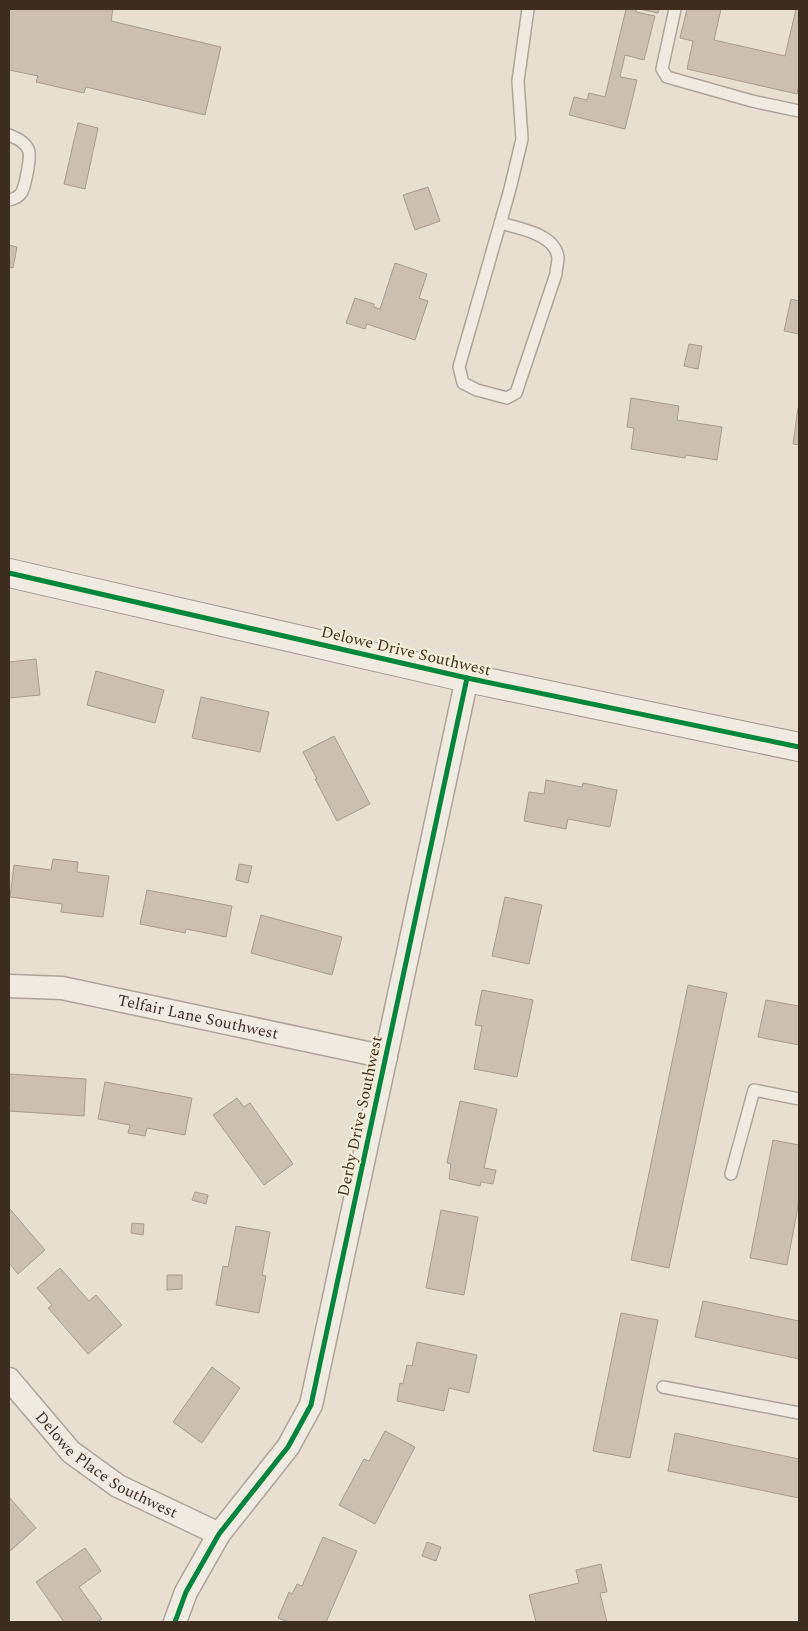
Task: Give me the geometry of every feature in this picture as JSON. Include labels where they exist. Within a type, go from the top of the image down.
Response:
[{"type":"street","name":"Delowe Drive Southwest","points":[[9,573],[467,678],[799,747]]},
{"type":"street","name":"Derby Drive Southwest","points":[[174,1622],[186,1592],[219,1534],[288,1447],[311,1404],[467,678]]},
{"type":"street","name":"Telfair Lane Southwest","points":[[9,986],[62,988],[386,1057]]},
{"type":"street","name":"Delowe Place Southwest","points":[[9,1380],[71,1452],[110,1481],[219,1534]]},
{"type":"lane","points":[[500,222],[535,233],[552,243],[558,257],[556,274],[516,394],[507,398],[477,390],[463,382],[460,367],[522,139],[518,80],[528,9]]},
{"type":"lane","points":[[675,9],[662,69],[667,77],[752,101],[799,111]]},
{"type":"lane","points":[[9,135],[20,140],[28,147],[30,154],[22,192],[16,198],[9,200]]},
{"type":"lane","points":[[731,1174],[754,1090],[799,1099]]},
{"type":"lane","points":[[663,1386],[799,1413]]},
{"type":"building","points":[[9,9],[113,9],[111,21],[221,47],[205,115],[86,87],[84,93],[36,82],[38,76],[9,70]]},
{"type":"building","points":[[626,9],[636,9],[636,12],[655,16],[644,60],[625,55],[620,77],[637,80],[625,129],[569,115],[574,97],[587,100],[589,93],[605,97]]},
{"type":"building","points":[[639,9],[659,9],[658,13]]},
{"type":"building","points":[[687,9],[721,9],[714,40],[785,56],[796,9],[799,9],[799,85],[797,94],[687,69],[693,41],[680,38]]},
{"type":"building","points":[[78,123],[98,128],[85,189],[64,184]]},
{"type":"building","points":[[428,187],[440,221],[415,230],[403,195]]},
{"type":"building","points":[[9,245],[17,247],[13,268],[9,267]]},
{"type":"building","points":[[395,263],[427,274],[419,298],[428,301],[415,340],[367,324],[365,329],[346,323],[355,298],[374,304],[374,307],[380,309]]},
{"type":"building","points":[[791,299],[799,301],[799,334],[784,331]]},
{"type":"building","points":[[689,344],[702,346],[698,369],[684,366]]},
{"type":"building","points":[[631,398],[679,406],[677,420],[722,427],[717,460],[686,455],[685,458],[631,449],[634,428],[627,427]]},
{"type":"building","points":[[799,408],[799,445],[793,444]]},
{"type":"building","points":[[36,659],[40,695],[9,698],[9,662]]},
{"type":"building","points":[[96,671],[164,690],[155,723],[87,705]]},
{"type":"building","points":[[201,697],[269,712],[260,752],[192,738]]},
{"type":"building","points":[[334,736],[370,804],[337,821],[303,752]]},
{"type":"building","points":[[546,780],[582,787],[583,783],[617,790],[610,827],[568,819],[566,829],[524,821],[529,792],[544,794]]},
{"type":"building","points":[[53,859],[78,862],[77,872],[109,876],[103,917],[61,912],[62,904],[10,897],[14,865],[51,870]]},
{"type":"building","points":[[239,864],[252,866],[248,883],[236,880]]},
{"type":"building","points":[[147,890],[232,906],[226,937],[186,929],[185,933],[140,924]]},
{"type":"building","points":[[505,897],[542,905],[529,964],[492,956]]},
{"type":"building","points":[[261,915],[342,937],[332,975],[251,953]]},
{"type":"building","points":[[688,985],[727,993],[669,1268],[631,1260]]},
{"type":"building","points":[[482,990],[533,1000],[517,1077],[474,1069],[482,1026],[475,1025]]},
{"type":"building","points":[[766,1000],[799,1006],[799,1045],[758,1037]]},
{"type":"building","points":[[9,1074],[86,1079],[84,1116],[9,1111]]},
{"type":"building","points":[[105,1082],[192,1098],[185,1135],[147,1128],[145,1136],[128,1133],[130,1125],[98,1119]]},
{"type":"building","points":[[237,1098],[244,1107],[250,1103],[293,1164],[264,1185],[213,1115]]},
{"type":"building","points":[[460,1101],[497,1109],[484,1168],[496,1170],[493,1184],[481,1182],[480,1186],[449,1179],[451,1164],[447,1163]]},
{"type":"building","points":[[773,1140],[799,1145],[799,1201],[787,1265],[750,1258]]},
{"type":"building","points":[[195,1192],[208,1195],[206,1204],[192,1200]]},
{"type":"building","points":[[9,1208],[45,1250],[18,1274],[9,1263]]},
{"type":"building","points":[[441,1210],[478,1217],[464,1295],[426,1288]]},
{"type":"building","points":[[132,1223],[144,1224],[143,1235],[131,1233]]},
{"type":"building","points":[[236,1226],[270,1232],[262,1275],[266,1276],[259,1313],[216,1305],[223,1266],[228,1267]]},
{"type":"building","points":[[60,1268],[89,1301],[96,1295],[122,1325],[88,1354],[48,1308],[52,1305],[37,1288]]},
{"type":"building","points":[[167,1275],[182,1275],[182,1289],[167,1290]]},
{"type":"building","points":[[703,1301],[799,1321],[799,1359],[695,1337]]},
{"type":"building","points":[[621,1313],[658,1320],[630,1458],[593,1451]]},
{"type":"building","points":[[417,1342],[477,1355],[469,1393],[449,1388],[444,1411],[397,1401],[400,1383],[403,1384],[407,1365],[412,1366]]},
{"type":"building","points":[[212,1367],[240,1388],[202,1443],[173,1422]]},
{"type":"building","points":[[385,1431],[415,1447],[375,1524],[339,1505],[364,1459],[369,1461]]},
{"type":"building","points":[[675,1433],[799,1459],[799,1498],[668,1471]]},
{"type":"building","points":[[9,1497],[36,1528],[9,1552]]},
{"type":"building","points":[[323,1537],[357,1551],[326,1622],[288,1622],[278,1618],[289,1592],[292,1594],[297,1584],[302,1586]]},
{"type":"building","points":[[427,1542],[441,1547],[436,1561],[422,1556]]},
{"type":"building","points":[[85,1548],[101,1571],[79,1587],[102,1619],[97,1622],[64,1622],[36,1582]]},
{"type":"building","points":[[601,1564],[607,1592],[600,1593],[607,1622],[536,1622],[529,1595],[579,1583],[576,1570]]},
{"type":"cycle path","points":[[9,573],[467,678],[799,747]]},
{"type":"cycle path","points":[[175,1622],[186,1592],[219,1534],[288,1447],[311,1405],[467,678]]}]
